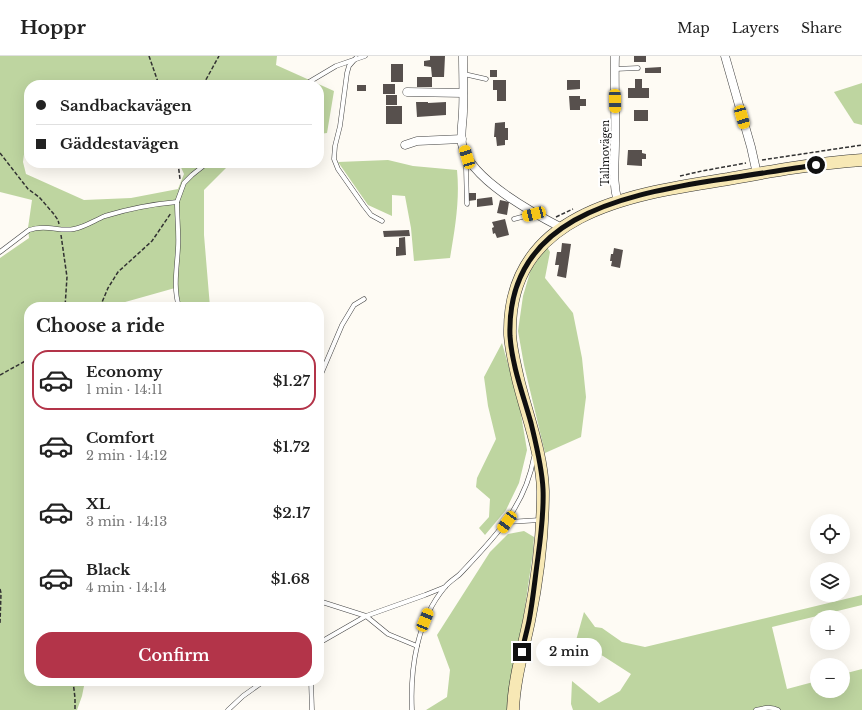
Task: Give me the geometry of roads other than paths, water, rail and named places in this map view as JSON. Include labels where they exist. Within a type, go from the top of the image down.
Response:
[{"type":"street","points":[[463,56],[462,143],[467,157],[474,167],[503,193],[534,214],[562,228]]},
{"type":"street","name":"Tallmovägen","points":[[614,56],[614,172],[615,191],[618,202]]},
{"type":"street","points":[[725,56],[751,147],[757,174]]},
{"type":"street","points":[[407,92],[463,93]]},
{"type":"street","points":[[405,145],[417,141],[462,139]]},
{"type":"street","points":[[513,710],[524,639],[532,601],[542,520],[543,490],[536,445],[512,354],[510,335],[514,294],[522,273],[532,257],[546,240],[562,228],[584,215],[618,202],[651,192],[757,174],[862,160]]},
{"type":"lane","points":[[312,80],[336,66],[365,56]]},
{"type":"lane","points":[[356,58],[349,66],[347,73],[334,159],[338,169],[364,206],[371,215],[382,221]]},
{"type":"lane","points":[[614,69],[638,68]]},
{"type":"lane","points":[[463,74],[486,79]]},
{"type":"lane","points":[[467,157],[467,204]]},
{"type":"lane","points":[[178,302],[175,280],[178,250],[178,202],[184,183],[201,168]]},
{"type":"lane","points":[[0,252],[29,230],[50,227],[66,230],[75,229],[107,216],[156,204],[178,202]]},
{"type":"lane","points":[[514,219],[534,214]]},
{"type":"lane","points":[[324,367],[342,325],[354,305],[364,299]]},
{"type":"lane","points":[[412,710],[412,686],[417,646],[429,612],[445,587],[457,577],[497,535],[515,510],[525,490],[534,459],[536,445]]},
{"type":"lane","points":[[507,522],[542,520]]},
{"type":"lane","points":[[324,640],[366,616],[445,587]]},
{"type":"lane","points":[[324,603],[366,616],[388,634],[417,646]]},
{"type":"lane","points":[[228,710],[243,696],[257,686]]},
{"type":"lane","points":[[312,686],[312,710]]},
{"type":"lane","points":[[756,710],[776,708],[778,710]]}]
